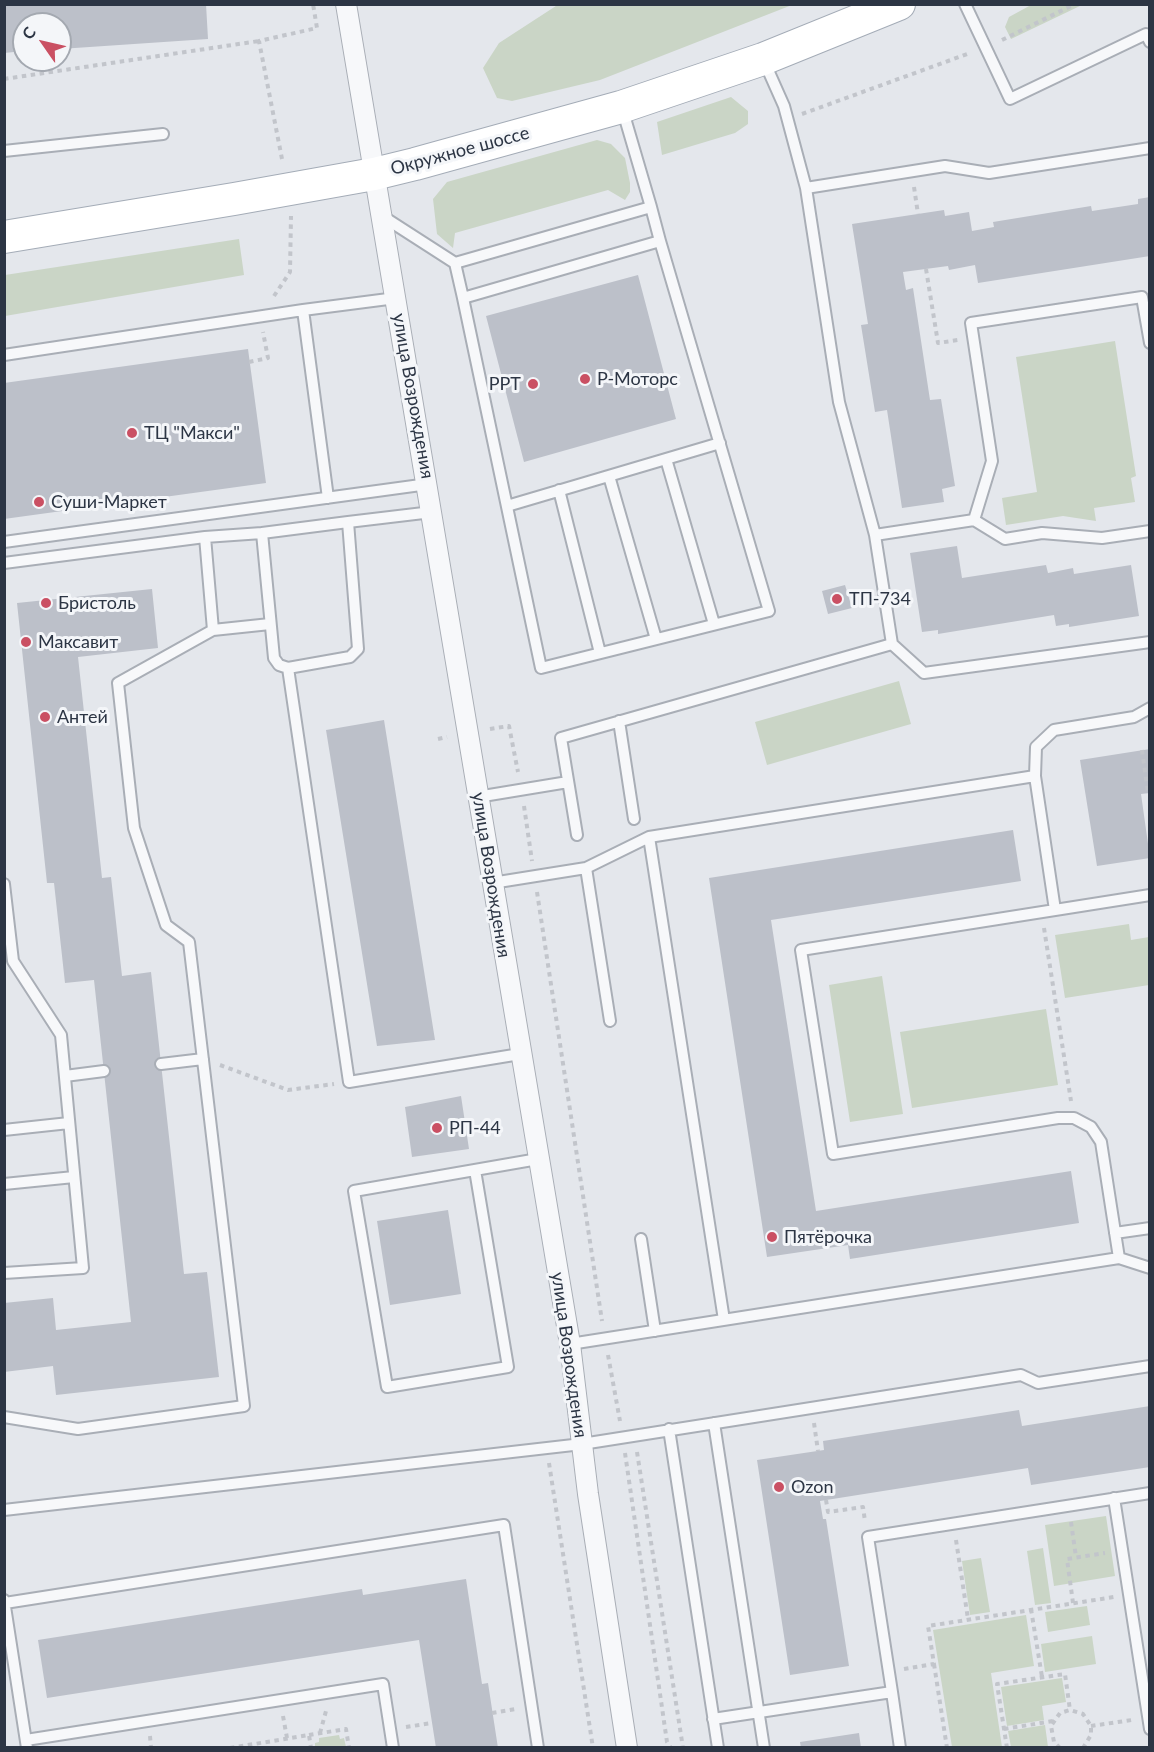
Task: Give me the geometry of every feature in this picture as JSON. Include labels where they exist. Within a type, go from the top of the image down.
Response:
[{"type":"main road","name":"Окружное шоссе","points":[[4,237],[374,174],[621,107],[763,59],[900,4]]},
{"type":"street","name":"улица Возрождения","points":[[346,4],[570,1344],[582,1444],[627,1748]]},
{"type":"lane","points":[[965,4],[1010,99],[1146,34],[1149,42]]},
{"type":"lane","points":[[763,59],[787,119],[806,188],[839,402],[875,535],[892,644],[924,673],[1149,642]]},
{"type":"lane","points":[[382,216],[455,262],[541,668],[769,610],[621,107]]},
{"type":"lane","points":[[4,152],[163,134]]},
{"type":"lane","points":[[806,188],[945,166],[989,173],[1149,148]]},
{"type":"lane","points":[[455,262],[651,207]]},
{"type":"lane","points":[[463,298],[660,241]]},
{"type":"lane","points":[[974,520],[992,461],[971,323],[1142,297],[1149,343]]},
{"type":"lane","points":[[4,355],[396,298]]},
{"type":"lane","points":[[303,310],[328,498]]},
{"type":"lane","points":[[507,506],[720,443]]},
{"type":"lane","points":[[666,459],[714,624]]},
{"type":"lane","points":[[609,476],[656,639]]},
{"type":"lane","points":[[4,542],[428,484]]},
{"type":"lane","points":[[559,490],[600,653]]},
{"type":"lane","points":[[4,563],[205,537],[262,533],[432,512]]},
{"type":"lane","points":[[875,535],[974,520],[1005,539],[1042,533],[1102,538],[1149,531]]},
{"type":"lane","points":[[262,533],[274,658],[279,665],[288,668],[350,657],[358,649],[348,522]]},
{"type":"lane","points":[[205,537],[213,630]]},
{"type":"lane","points":[[4,1417],[78,1429],[244,1406],[189,942],[166,925],[134,828],[118,682],[213,630],[270,624]]},
{"type":"lane","points":[[577,835],[561,738],[892,644]]},
{"type":"lane","points":[[288,668],[349,1082],[520,1054]]},
{"type":"lane","points":[[1055,910],[1035,776],[1036,747],[1054,730],[1134,717],[1149,708]]},
{"type":"lane","points":[[618,721],[634,819]]},
{"type":"lane","points":[[492,883],[586,868],[649,837],[1035,776]]},
{"type":"lane","points":[[477,797],[568,782]]},
{"type":"lane","points":[[649,837],[724,1320]]},
{"type":"lane","points":[[586,868],[610,1021]]},
{"type":"lane","points":[[4,884],[13,961],[61,1035],[83,1268],[4,1273]]},
{"type":"lane","points":[[1119,1258],[1101,1142],[1091,1127],[1074,1118],[1058,1118],[833,1154],[801,950],[1149,895]]},
{"type":"lane","points":[[161,1064],[203,1059]]},
{"type":"lane","points":[[65,1076],[104,1071]]},
{"type":"lane","points":[[4,1130],[69,1123]]},
{"type":"lane","points":[[475,1170],[508,1366],[387,1387],[354,1191],[475,1170],[538,1160]]},
{"type":"lane","points":[[4,1184],[74,1177]]},
{"type":"lane","points":[[1115,1233],[1149,1228]]},
{"type":"lane","points":[[640,1239],[655,1331]]},
{"type":"lane","points":[[570,1344],[1119,1258],[1149,1268]]},
{"type":"lane","points":[[4,1510],[582,1444],[1021,1375],[1038,1383],[1149,1366]]},
{"type":"lane","points":[[714,1423],[764,1748]]},
{"type":"lane","points":[[669,1430],[718,1748]]},
{"type":"lane","points":[[900,1748],[868,1537],[1149,1492]]},
{"type":"lane","points":[[1114,1498],[1149,1723]]},
{"type":"lane","points":[[393,1748],[383,1684],[27,1744],[7,1631],[5,1601],[504,1526],[538,1748]]},
{"type":"lane","points":[[713,1719],[891,1692]]},
{"type":"path","points":[[4,80],[259,42],[317,28],[313,4]]},
{"type":"path","points":[[787,119],[986,48],[1075,4]]},
{"type":"path","points":[[259,42],[282,159]]},
{"type":"path","points":[[911,172],[918,214]]},
{"type":"path","points":[[249,362],[268,358],[260,317],[290,272],[291,209]]},
{"type":"path","points":[[926,269],[938,343],[973,337]]},
{"type":"path","points":[[438,739],[509,726],[522,789],[667,1742],[671,1748]]},
{"type":"path","points":[[1142,750],[1148,793]]},
{"type":"path","points":[[1042,912],[1074,1118]]},
{"type":"path","points":[[203,1059],[288,1090],[349,1082]]},
{"type":"path","points":[[812,1407],[818,1451]]},
{"type":"path","points":[[634,1435],[683,1748]]},
{"type":"path","points":[[547,1447],[593,1748]]},
{"type":"path","points":[[826,1500],[828,1512],[863,1507]]},
{"type":"path","points":[[1068,1505],[1076,1557]]},
{"type":"path","points":[[953,1523],[968,1619]]},
{"type":"path","points":[[1073,1603],[1066,1559],[1122,1550]]},
{"type":"path","points":[[947,1748],[928,1626],[1129,1594]]},
{"type":"path","points":[[1031,1609],[1042,1677]]},
{"type":"path","points":[[888,1671],[934,1664]]},
{"type":"path","points":[[1007,1748],[997,1684],[1065,1674],[1070,1710]]},
{"type":"path","points":[[1060,1748],[1051,1734],[1053,1722],[1060,1713],[1070,1710],[1083,1714],[1091,1726],[1091,1735],[1083,1748]]},
{"type":"path","points":[[1004,1729],[1053,1722]]},
{"type":"path","points":[[390,1729],[432,1723]]},
{"type":"path","points":[[1091,1726],[1149,1723]]},
{"type":"path","points":[[230,1748],[346,1729],[349,1748]]},
{"type":"path","points":[[309,1735],[311,1748]]},
{"type":"green space","points":[[559,4],[792,5],[600,80],[512,101],[497,98],[483,68],[499,43]]},
{"type":"green space","points":[[1031,5],[1082,5],[1011,39],[1005,27],[1009,17]]},
{"type":"green space","points":[[731,97],[748,111],[748,124],[735,133],[662,155],[657,122]]},
{"type":"green space","points":[[597,140],[611,144],[625,158],[630,192],[625,200],[608,190],[455,233],[453,248],[437,234],[433,199],[447,182]]},
{"type":"green space","points":[[239,239],[244,275],[5,316],[5,275]]},
{"type":"green space","points":[[1115,341],[1136,476],[1131,478],[1135,502],[1094,508],[1096,521],[1063,516],[1006,525],[1002,498],[1037,492],[1016,357]]},
{"type":"green space","points":[[899,681],[911,724],[767,765],[755,722]]},
{"type":"green space","points":[[1129,924],[1131,940],[1149,937],[1149,985],[1065,998],[1055,935]]},
{"type":"green space","points":[[882,976],[903,1114],[850,1122],[829,985]]},
{"type":"green space","points":[[1046,1009],[1058,1085],[912,1108],[900,1032]]},
{"type":"green space","points":[[1106,1516],[1115,1576],[1054,1586],[1045,1525]]},
{"type":"green space","points":[[1043,1548],[1051,1603],[1035,1605],[1027,1551]]},
{"type":"green space","points":[[981,1558],[990,1612],[970,1615],[962,1561]]},
{"type":"green space","points":[[1087,1606],[1090,1625],[1048,1632],[1045,1612]]},
{"type":"green space","points":[[1026,1615],[1034,1666],[991,1673],[1002,1747],[952,1747],[933,1630]]},
{"type":"green space","points":[[1092,1636],[1096,1664],[1045,1672],[1041,1644]]},
{"type":"green space","points":[[1062,1678],[1066,1702],[1042,1706],[1044,1720],[1007,1726],[1001,1687]]},
{"type":"green space","points":[[1045,1725],[1048,1747],[1011,1747],[1008,1731]]},
{"type":"green space","points":[[339,1735],[340,1739],[344,1738],[346,1747],[315,1747],[319,1738]]},
{"type":"building","points":[[4,4],[206,4],[208,39],[72,48],[72,12],[12,12],[12,52],[4,53]]},
{"type":"building","points":[[1150,197],[1150,256],[978,283],[975,265],[949,270],[948,266],[903,272],[906,290],[913,288],[930,400],[941,399],[955,486],[942,489],[944,502],[902,508],[887,410],[875,412],[861,325],[868,324],[852,224],[944,210],[945,216],[969,212],[972,231],[994,227],[993,222],[1091,206],[1092,211],[1138,204],[1138,199]]},
{"type":"building","name":"Р-Моторс","points":[[638,275],[676,419],[524,462],[486,316]]},
{"type":"building","name":"ТЦ \"Макси\"","points":[[248,349],[266,483],[4,519],[4,383]]},
{"type":"building","points":[[957,546],[962,578],[1046,565],[1048,573],[1073,568],[1074,574],[1131,565],[1139,616],[1069,627],[1069,624],[1056,626],[1054,615],[938,634],[938,630],[922,632],[910,553]]},
{"type":"building","name":"ТП-734","points":[[845,585],[852,608],[828,614],[822,591]]},
{"type":"building","points":[[152,589],[158,648],[78,657],[102,878],[111,877],[122,976],[151,972],[184,1274],[207,1272],[219,1377],[56,1395],[53,1366],[4,1372],[4,1303],[53,1298],[56,1330],[131,1322],[94,980],[65,983],[54,883],[47,883],[17,603]]},
{"type":"building","points":[[384,720],[435,1040],[377,1046],[326,730]]},
{"type":"building","points":[[1150,749],[1150,793],[1141,794],[1150,858],[1097,866],[1080,760]]},
{"type":"building","points":[[1013,830],[1021,881],[771,920],[816,1211],[1071,1171],[1079,1223],[850,1259],[848,1245],[767,1257],[709,878]]},
{"type":"building","name":"РП-44","points":[[461,1096],[469,1149],[412,1157],[405,1107]]},
{"type":"building","points":[[448,1210],[461,1294],[390,1305],[377,1221]]},
{"type":"building","points":[[1150,1406],[1150,1467],[1031,1485],[1028,1468],[820,1501],[823,1519],[826,1519],[849,1666],[790,1675],[757,1460],[824,1450],[823,1441],[1019,1410],[1022,1426]]},
{"type":"building","points":[[466,1579],[482,1684],[488,1683],[498,1748],[436,1748],[419,1640],[47,1698],[38,1640],[362,1589],[363,1595]]},
{"type":"building","points":[[859,1733],[861,1748],[801,1748],[800,1742]]},
{"type":"place","name":"Р-Моторс","points":[[585,379]]},
{"type":"place","name":"РРТ","points":[[533,384]]},
{"type":"place","name":"ТЦ \"Макси\"","points":[[132,433]]},
{"type":"place","name":"Суши-Маркет","points":[[39,502]]},
{"type":"place","name":"ТП-734","points":[[837,599]]},
{"type":"place","name":"Бристоль","points":[[46,603]]},
{"type":"place","name":"Максавит","points":[[26,642]]},
{"type":"place","name":"Антей","points":[[45,717]]},
{"type":"place","name":"РП-44","points":[[437,1128]]},
{"type":"place","name":"Пятёрочка","points":[[772,1237]]},
{"type":"place","name":"Ozon","points":[[779,1487]]}]
